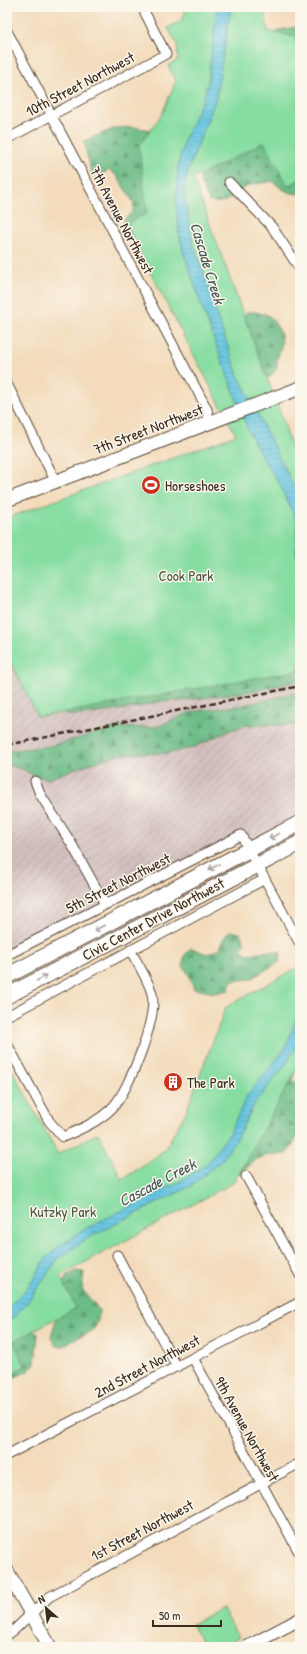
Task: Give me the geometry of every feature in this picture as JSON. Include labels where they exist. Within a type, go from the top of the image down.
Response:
[{"type":"main road","name":"7th Street Northwest","points":[[7,500],[300,388]]},
{"type":"main road","name":"Civic Center Drive Northwest","points":[[7,976],[300,823]]},
{"type":"main road","name":"Civic Center Drive Northwest","points":[[7,996],[300,843]]},
{"type":"main road","points":[[7,1571],[50,1647]]},
{"type":"street","name":"10th Street Northwest","points":[[7,140],[166,54],[142,7]]},
{"type":"street","name":"7th Avenue Northwest","points":[[7,31],[207,409],[215,420]]},
{"type":"street","points":[[229,182],[272,227],[300,269]]},
{"type":"street","points":[[7,384],[56,482]]},
{"type":"street","points":[[35,781],[40,794],[71,843],[105,904]]},
{"type":"street","name":"5th Street Northwest","points":[[7,955],[241,835],[249,850]]},
{"type":"street","points":[[249,850],[300,944]]},
{"type":"street","points":[[7,1016],[265,879]]},
{"type":"street","points":[[7,1044],[49,1121],[63,1137],[94,1124],[113,1107],[129,1081],[143,1049],[151,1016],[153,994],[130,950]]},
{"type":"street","points":[[246,1176],[300,1275]]},
{"type":"street","points":[[117,1254],[177,1367]]},
{"type":"street","name":"2nd Street Northwest","points":[[7,1455],[300,1302]]},
{"type":"street","name":"9th Avenue Northwest","points":[[193,1358],[300,1554]]},
{"type":"street","name":"1st Street Northwest","points":[[7,1635],[14,1631],[49,1597],[300,1463]]},
{"type":"street","points":[[247,1647],[300,1619]]},
{"type":"shaded area","points":[[7,655],[67,712],[67,715],[81,715],[139,707],[161,701],[180,701],[260,690],[300,680],[300,692],[236,706],[188,713],[157,727],[115,728],[54,745],[7,751]]},
{"type":"shaded area","points":[[246,725],[300,725],[300,815],[248,841],[243,832],[7,952],[7,765],[22,769],[35,776],[48,779],[82,766],[121,754],[169,753],[192,748],[228,731]]},
{"type":"green space","name":"Cook Park","points":[[187,7],[264,7],[268,31],[300,38],[300,179],[288,186],[264,142],[193,179],[282,418],[300,472],[300,670],[38,717],[7,655],[7,518],[236,435],[151,274],[127,224],[147,213],[139,146],[162,114],[176,81],[168,65],[178,60],[177,44],[168,28],[182,20]]},
{"type":"green space","points":[[300,28],[300,67],[270,38],[278,30]]},
{"type":"green space","points":[[131,127],[145,129],[154,133],[151,197],[143,235],[131,240],[125,239],[122,233],[124,220],[133,211],[134,203],[116,175],[109,170],[101,174],[91,172],[84,141],[115,128]]},
{"type":"green space","points":[[258,136],[300,164],[300,194],[285,190],[273,181],[246,187],[225,201],[209,201],[200,183],[202,167]]},
{"type":"green space","points":[[247,312],[268,315],[280,333],[282,342],[277,358],[277,368],[270,377],[261,375],[240,320]]},
{"type":"green space","points":[[300,657],[300,680],[260,690],[180,701],[161,701],[139,707],[81,715],[67,715],[66,706]]},
{"type":"green space","points":[[300,692],[300,725],[246,725],[228,731],[192,748],[169,753],[121,754],[82,766],[48,779],[35,776],[22,769],[7,765],[7,751],[50,746],[115,728],[157,727],[188,713],[239,706]]},
{"type":"green space","points":[[230,931],[240,933],[245,943],[241,949],[247,954],[271,951],[281,952],[279,962],[251,979],[231,981],[229,990],[214,993],[194,989],[189,975],[183,966],[184,956],[191,948],[207,954],[220,949],[223,939]]},
{"type":"green space","name":"Kutzky Park","points":[[300,966],[300,1064],[233,1183],[60,1276],[76,1308],[13,1341],[25,1366],[7,1376],[7,1061],[58,1154],[98,1133],[122,1179],[145,1165],[165,1149],[185,1114],[226,1007]]},
{"type":"green space","points":[[292,1073],[294,1082],[300,1083],[301,1111],[299,1130],[292,1147],[286,1154],[268,1155],[255,1160],[243,1172],[226,1179]]},
{"type":"green space","points":[[76,1271],[84,1272],[82,1289],[99,1310],[98,1320],[96,1326],[88,1333],[64,1346],[56,1346],[51,1337],[66,1276]]},
{"type":"green space","points":[[33,1329],[38,1334],[35,1363],[28,1371],[7,1381],[7,1355],[17,1337]]},
{"type":"green space","points":[[222,1608],[239,1638],[221,1647],[204,1647],[192,1624]]},
{"type":"water","points":[[217,7],[231,7],[216,98],[188,171],[184,190],[186,206],[194,247],[208,284],[218,319],[238,375],[300,499],[300,582],[296,552],[297,522],[279,483],[264,460],[248,430],[203,310],[183,251],[179,233],[176,206],[178,165],[185,138],[203,99],[208,82]]},
{"type":"water","points":[[300,1011],[300,1041],[287,1063],[254,1105],[234,1143],[222,1160],[191,1186],[86,1239],[58,1259],[27,1303],[15,1316],[7,1321],[7,1307],[20,1297],[35,1277],[46,1258],[58,1247],[85,1229],[179,1182],[207,1164],[229,1134],[247,1096],[284,1050]]},
{"type":"railway","points":[[7,745],[300,686]]},
{"type":"place","name":"Horseshoes","points":[[151,485]]},
{"type":"place","name":"The Park","points":[[173,1082]]},
{"type":"water label","name":"Cascade Creek","points":[[208,263]]},
{"type":"water label","name":"Cascade Creek","points":[[157,1182]]}]
